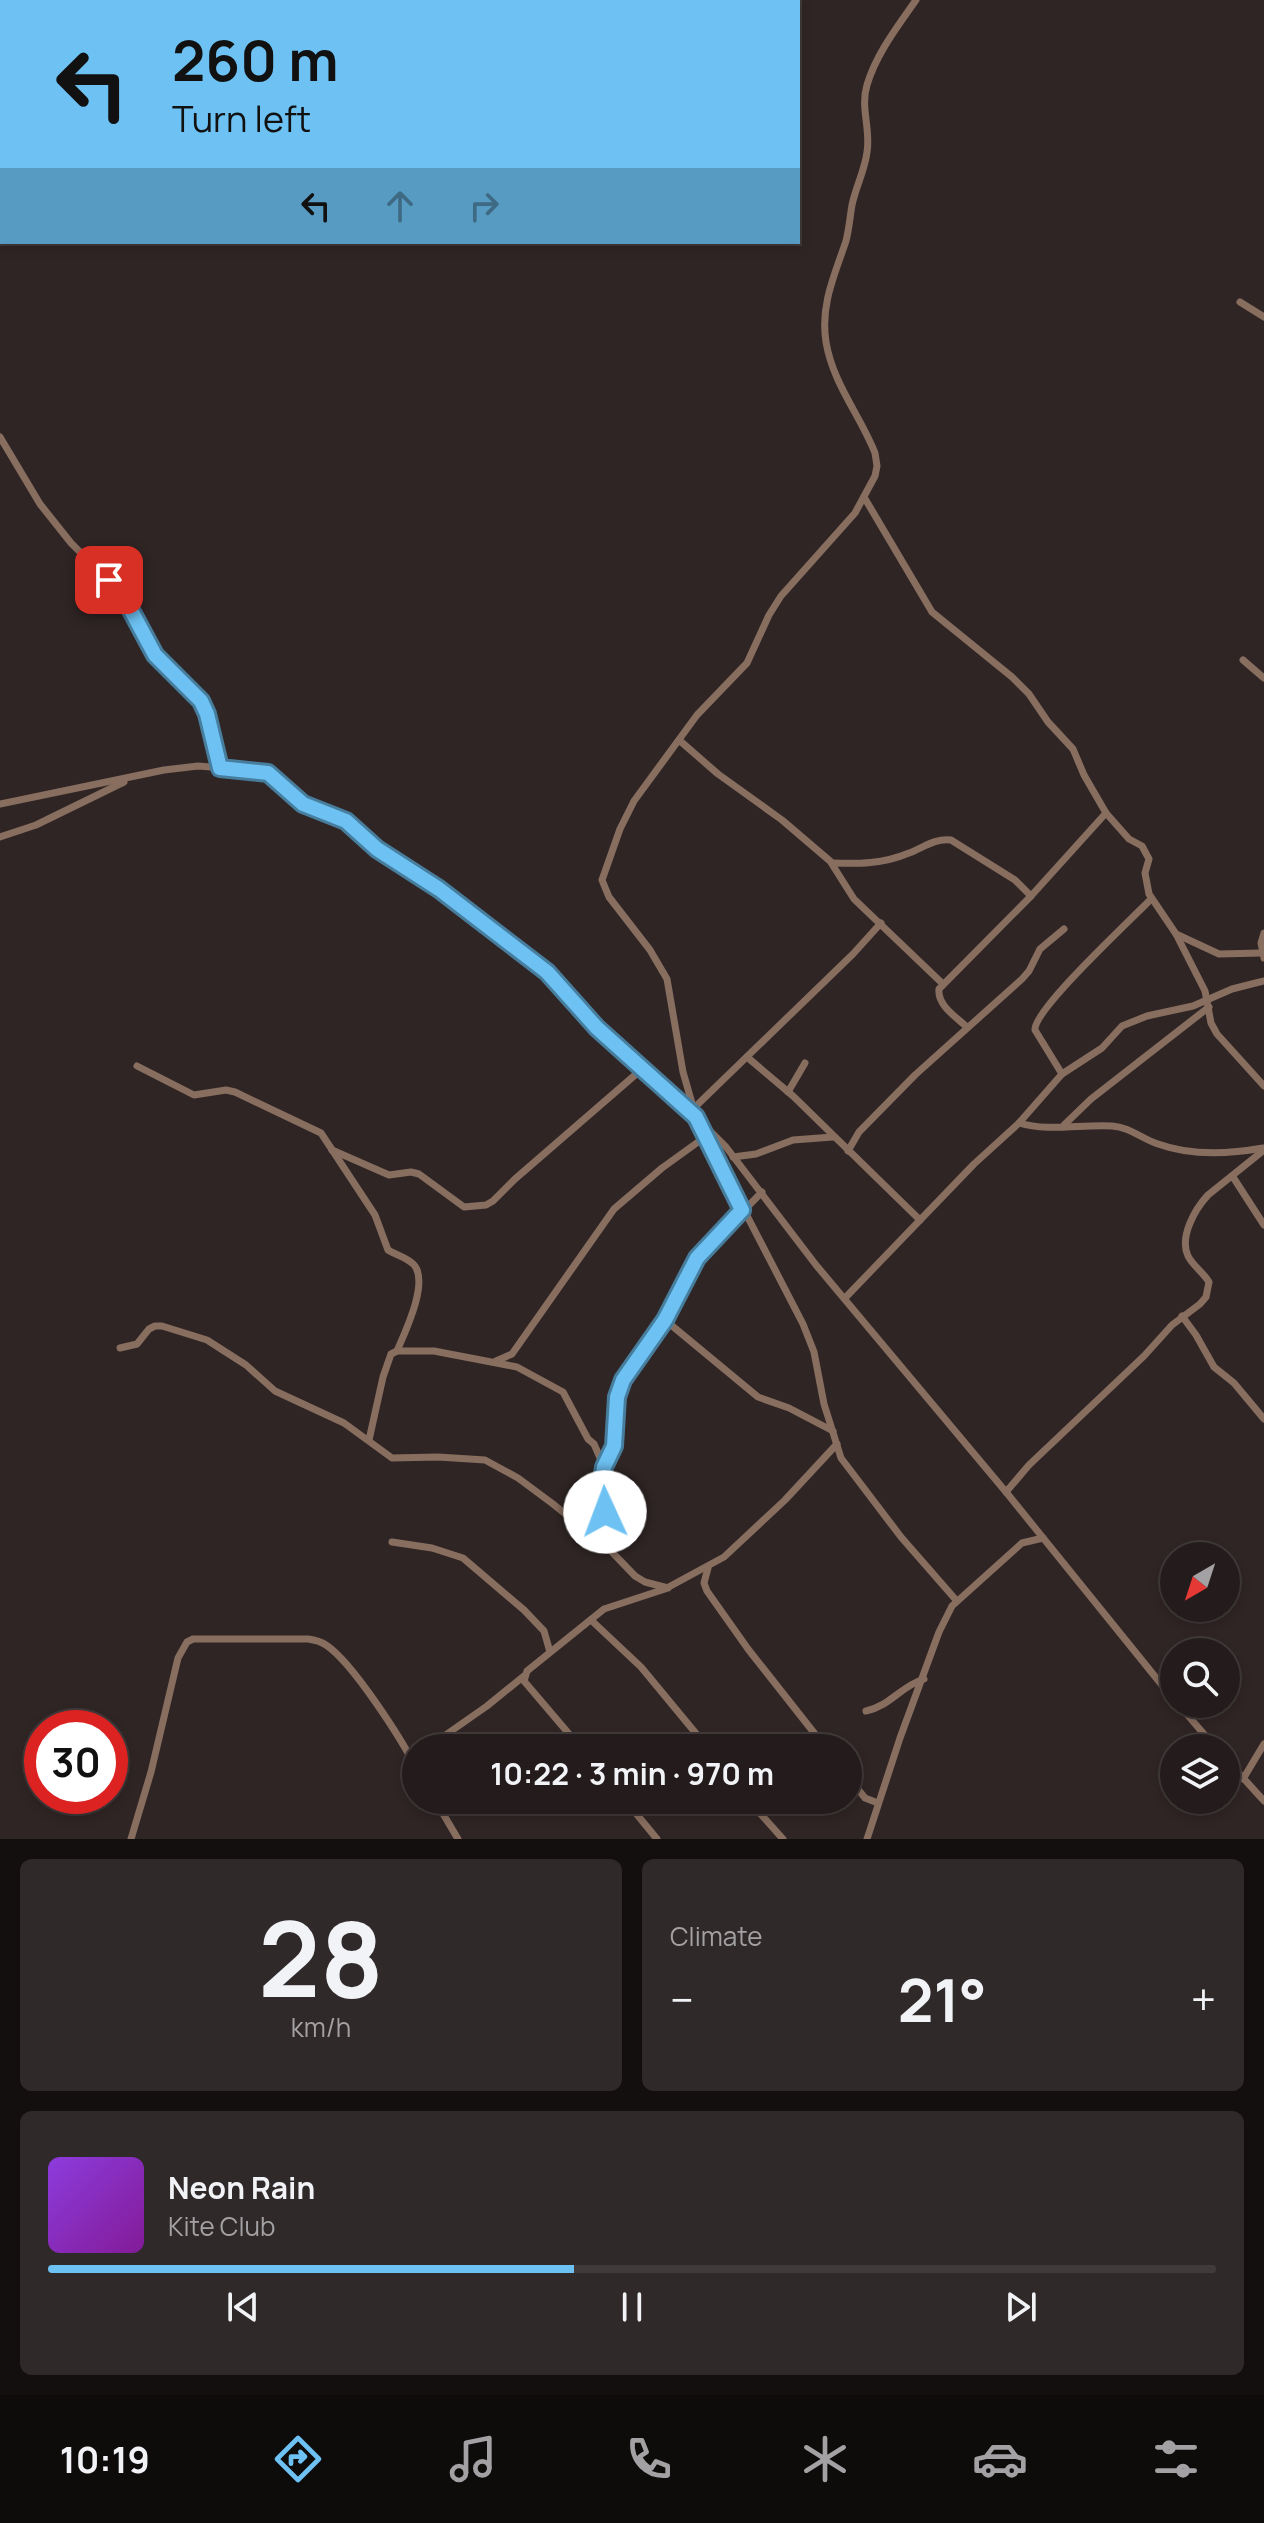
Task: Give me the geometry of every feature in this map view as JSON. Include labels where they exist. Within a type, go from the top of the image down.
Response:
[{"type":"street","points":[[916,0],[878,60],[866,89],[863,105],[868,150],[846,239],[829,287],[825,312],[825,339],[830,361],[839,386],[875,453],[877,466],[855,513],[774,605],[747,663],[697,715],[634,801],[616,837],[602,880],[609,897],[650,950],[667,979],[683,1072],[695,1113],[803,1324],[814,1352],[824,1404],[847,1468],[956,1600]]},
{"type":"street","points":[[1240,302],[1264,317]]},
{"type":"street","points":[[0,437],[40,504],[71,543],[120,592],[155,655],[201,701],[220,768]]},
{"type":"street","points":[[864,497],[932,612],[1029,694],[1048,722],[1073,749],[1106,813],[1129,839],[1142,846],[1149,858],[1145,873],[1151,899],[1176,934],[1205,991],[1210,1018],[1217,1034],[1264,1086]]},
{"type":"street","points":[[1243,660],[1264,678]]},
{"type":"street","points":[[679,740],[832,863],[848,891],[943,984]]},
{"type":"street","points":[[0,804],[187,767],[268,773],[294,798],[353,825],[377,849],[439,889],[547,972],[597,1028],[695,1113],[762,1192],[816,1265],[1160,1682]]},
{"type":"street","points":[[0,837],[36,825],[133,777]]},
{"type":"street","points":[[967,1027],[938,995],[943,984],[1031,896],[1106,813]]},
{"type":"street","points":[[832,863],[876,863],[926,844],[951,840],[1015,880],[1031,896]]},
{"type":"street","points":[[1062,1074],[1035,1030],[1035,1022],[1069,982],[1151,899]]},
{"type":"street","points":[[695,1113],[881,923]]},
{"type":"street","points":[[848,1151],[859,1132],[915,1075],[1022,979],[1040,949],[1064,929]]},
{"type":"street","points":[[1176,934],[1219,954],[1263,955],[1261,943],[1264,933]]},
{"type":"street","points":[[1064,1125],[1091,1099],[1208,1004],[1232,989],[1264,981]]},
{"type":"street","points":[[845,1298],[1019,1123],[1062,1074],[1102,1048],[1124,1025],[1147,1016],[1208,1004]]},
{"type":"street","points":[[747,1057],[788,1092],[920,1220]]},
{"type":"street","points":[[788,1092],[805,1063]]},
{"type":"street","points":[[137,1066],[194,1095],[226,1090],[248,1097],[275,1113],[321,1133],[375,1215],[388,1250],[410,1261],[418,1272],[412,1316],[397,1351]]},
{"type":"street","points":[[332,1150],[389,1175],[419,1174],[464,1207],[486,1205],[642,1069]]},
{"type":"street","points":[[1019,1123],[1038,1128],[1114,1126],[1160,1145],[1212,1153],[1264,1149]]},
{"type":"street","points":[[494,1361],[512,1354],[614,1209],[705,1137]]},
{"type":"street","points":[[733,1157],[756,1154],[793,1140],[833,1137]]},
{"type":"street","points":[[1006,1492],[1029,1465],[1182,1316],[1206,1297],[1209,1282],[1187,1252],[1187,1233],[1204,1198],[1264,1149]]},
{"type":"street","points":[[1233,1177],[1264,1225]]},
{"type":"street","points":[[610,1550],[604,1534],[605,1512],[600,1494],[604,1467],[614,1446],[619,1390],[641,1351],[665,1320],[697,1258],[762,1192]]},
{"type":"street","points":[[1182,1316],[1214,1367],[1234,1383],[1264,1419]]},
{"type":"street","points":[[665,1320],[758,1397],[789,1408],[833,1431]]},
{"type":"street","points":[[120,1348],[137,1344],[155,1326],[199,1337],[239,1360],[275,1391],[334,1417],[392,1458],[485,1460],[530,1486],[645,1582],[668,1588]]},
{"type":"street","points":[[369,1440],[391,1354],[397,1351],[434,1351],[517,1367],[563,1392],[604,1467]]},
{"type":"street","points":[[447,1734],[487,1706],[604,1609],[668,1588],[724,1557],[785,1500],[837,1444]]},
{"type":"street","points":[[867,1839],[939,1632],[956,1600],[1022,1543],[1043,1538]]},
{"type":"street","points":[[392,1542],[432,1548],[463,1558],[534,1620],[548,1638],[550,1652]]},
{"type":"street","points":[[708,1568],[704,1583],[707,1591],[815,1734]]},
{"type":"street","points":[[591,1620],[641,1667],[696,1734]]},
{"type":"street","points":[[131,1839],[155,1757],[178,1658],[187,1642],[193,1639],[308,1639],[323,1642],[346,1665],[402,1740]]},
{"type":"street","points":[[524,1676],[524,1681],[569,1734]]},
{"type":"street","points":[[866,1711],[883,1706],[907,1686],[924,1679]]},
{"type":"street","points":[[1190,1718],[1204,1734]]},
{"type":"street","points":[[1243,1779],[1264,1744]]},
{"type":"street","points":[[1240,1775],[1264,1801]]},
{"type":"street","points":[[862,1794],[878,1803]]},
{"type":"street","points":[[443,1814],[458,1839]]},
{"type":"street","points":[[636,1814],[657,1839]]},
{"type":"street","points":[[759,1814],[783,1839]]},
{"type":"route","points":[[109,580],[126,601],[155,655],[201,701],[220,768],[261,771],[272,775],[303,804],[353,825],[377,849],[439,889],[547,972],[597,1028],[696,1117],[742,1210],[697,1258],[665,1320],[623,1380],[617,1397],[614,1446],[604,1467],[600,1494],[605,1512]]}]
